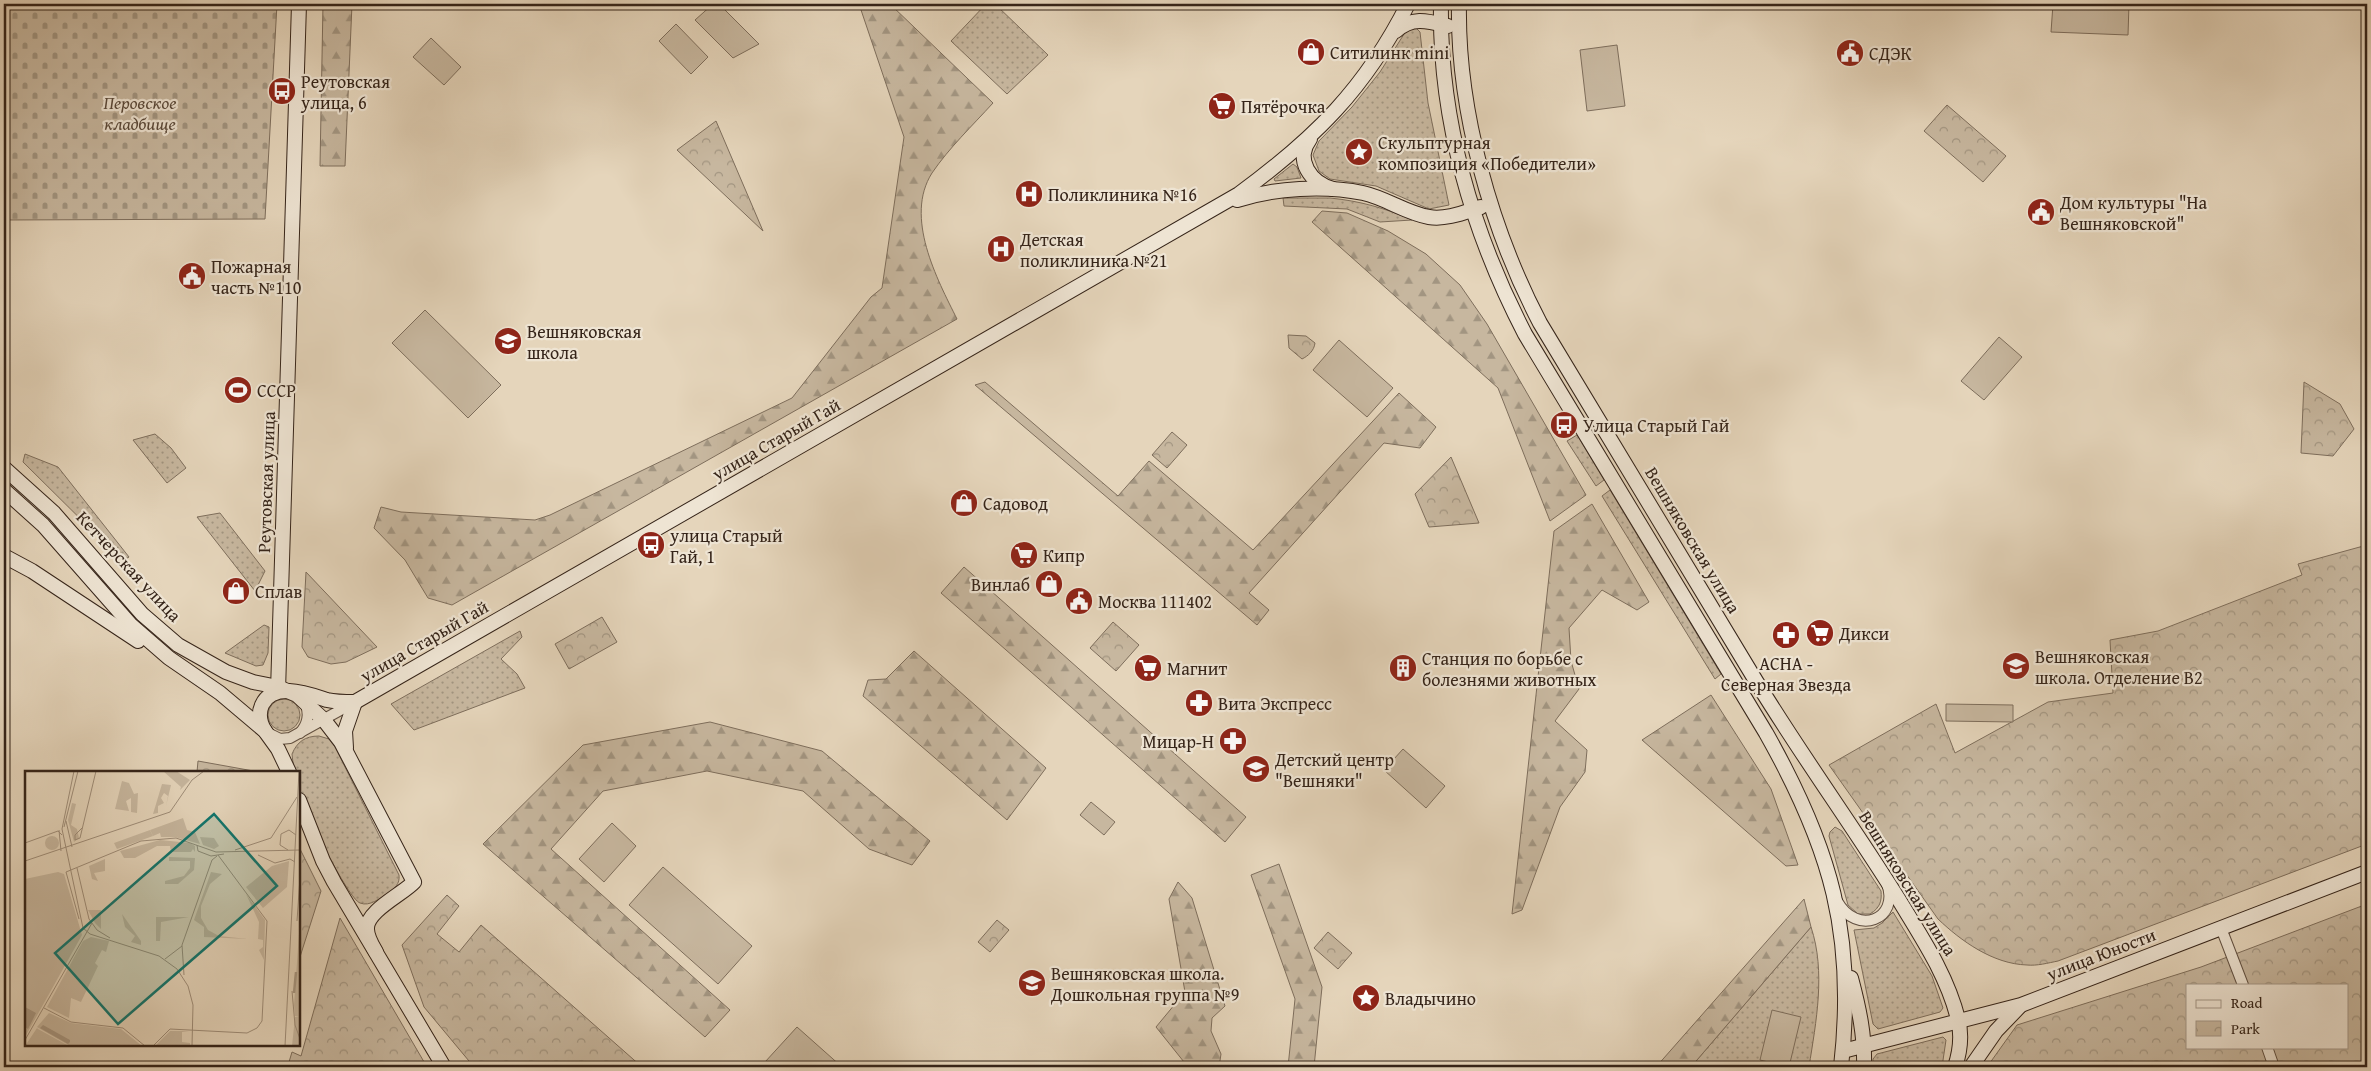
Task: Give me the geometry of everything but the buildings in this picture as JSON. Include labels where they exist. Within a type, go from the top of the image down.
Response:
[{"type":"main road","name":"Реутовская улица","points":[[287,692],[299,4]]},
{"type":"main road","name":"улица Старый Гай","points":[[1216,209],[1264,176],[1313,135],[1362,80],[1393,34],[1408,4]]},
{"type":"main road","points":[[1441,4],[1440,24],[1446,98],[1454,140],[1473,209],[1501,286],[1525,334],[1784,766],[1816,834],[1836,898],[1845,953],[1861,1017],[1865,1045],[1864,1067]]},
{"type":"main road","name":"Вешняковская улица","points":[[1459,4],[1459,28],[1467,106],[1505,249],[1528,299],[1790,736],[1885,877],[1942,972],[1959,1021],[1960,1044],[1955,1067]]},
{"type":"main road","name":"улица Старый Гай","points":[[1393,34],[1403,24],[1414,20],[1459,28]]},
{"type":"main road","name":"улица Старый Гай","points":[[1313,135],[1304,151],[1305,167],[1319,183],[1338,190]]},
{"type":"main road","name":"улица Старый Гай","points":[[287,692],[335,701],[355,702],[1233,201],[1267,193],[1300,190],[1338,190],[1379,197],[1429,217],[1443,217],[1492,203]]},
{"type":"main road","name":"Кетчерская улица","points":[[4,468],[54,513],[142,614],[178,645],[226,672],[287,692]]},
{"type":"main road","name":"Кетчерская улица","points":[[4,490],[43,525],[131,625],[169,658],[220,693],[265,731],[278,748],[289,771]]},
{"type":"main road","points":[[4,556],[32,571],[135,639],[169,658]]},
{"type":"main road","points":[[265,731],[260,718],[261,706],[271,695],[287,692],[324,720],[346,751],[414,882],[372,912],[362,912],[345,901]]},
{"type":"main road","points":[[346,751],[345,731],[355,702]]},
{"type":"main road","points":[[300,803],[323,861],[444,1067]]},
{"type":"main road","name":"улица Юности","points":[[1843,1051],[2021,1005],[2367,872]]},
{"type":"main road","points":[[376,952],[367,927],[372,917],[380,908]]},
{"type":"main road","points":[[1841,1067],[1846,989],[1845,953]]},
{"type":"main road","points":[[1971,1067],[1996,1031],[2021,1005]]},
{"type":"street","points":[[1568,405],[1567,398],[1571,392],[1578,391],[1584,395]]},
{"type":"street","points":[[265,731],[280,739],[295,737],[307,722],[308,711],[287,692]]},
{"type":"street","name":"улица Старый Гай","points":[[295,737],[355,702]]},
{"type":"street","points":[[1836,898],[1849,916],[1857,921],[1873,920],[1885,910],[1889,903],[1890,891],[1885,877]]},
{"type":"street","points":[[2221,928],[2243,984]]},
{"type":"street","points":[[2267,1048],[2274,1067]]},
{"type":"green space","name":"Перовское кладбище","points":[[4,4],[277,4],[265,219],[4,220]]},
{"type":"green space","points":[[323,4],[352,4],[345,166],[320,166]]},
{"type":"green space","points":[[713,4],[719,4],[759,44],[733,58],[695,20]]},
{"type":"green space","points":[[859,4],[890,4],[993,103],[953,146],[932,173],[924,190],[921,209],[926,247],[941,286],[957,319],[452,605],[428,598],[405,560],[374,528],[381,507],[401,512],[535,520],[550,515],[792,398],[871,297],[882,288],[904,137]]},
{"type":"green space","points":[[986,4],[995,4],[1048,55],[1007,94],[951,41]]},
{"type":"green space","points":[[2053,4],[2129,4],[2128,35],[2051,32]]},
{"type":"green space","points":[[676,24],[708,57],[691,74],[659,41]]},
{"type":"green space","points":[[1416,28],[1420,32],[1428,103],[1449,205],[1429,209],[1376,186],[1330,179],[1319,171],[1313,155],[1319,141],[1352,107],[1380,72],[1406,31]]},
{"type":"green space","points":[[431,38],[461,67],[444,85],[413,57]]},
{"type":"green space","points":[[1617,45],[1625,106],[1587,111],[1580,50]]},
{"type":"green space","points":[[1947,105],[2006,156],[1983,182],[1924,131]]},
{"type":"green space","points":[[716,121],[763,231],[677,150]]},
{"type":"green space","points":[[1293,164],[1297,167],[1301,178],[1275,181],[1274,179]]},
{"type":"green space","points":[[1283,198],[1330,198],[1372,206],[1412,220],[1380,222],[1347,209],[1284,206]]},
{"type":"green space","points":[[1322,211],[1347,213],[1388,231],[1426,254],[1460,285],[1487,324],[1586,495],[1550,521],[1498,388],[1312,222]]},
{"type":"green space","points":[[425,310],[501,385],[468,418],[392,343]]},
{"type":"green space","points":[[1288,335],[1306,336],[1315,343],[1312,351],[1302,359],[1289,348]]},
{"type":"green space","points":[[1999,337],[2022,357],[1984,400],[1961,381]]},
{"type":"green space","points":[[1339,340],[1393,388],[1367,417],[1313,370]]},
{"type":"green space","points":[[985,382],[1118,496],[1149,461],[1253,550],[1399,393],[1436,427],[1420,448],[1384,443],[1249,593],[1269,610],[1257,625],[975,385]]},
{"type":"green space","points":[[2304,382],[2340,404],[2354,429],[2333,456],[2301,453]]},
{"type":"green space","points":[[1172,432],[1187,445],[1167,468],[1152,455]]},
{"type":"green space","points":[[155,434],[171,448],[186,468],[167,483],[133,440]]},
{"type":"green space","points":[[1577,435],[1604,480],[1596,486],[1567,441]]},
{"type":"green space","points":[[25,454],[58,467],[129,557],[123,561],[23,462]]},
{"type":"green space","points":[[1451,457],[1479,523],[1429,527],[1415,494]]},
{"type":"green space","points":[[1610,490],[1721,674],[1715,679],[1602,496]]},
{"type":"green space","points":[[1592,504],[1649,602],[1637,610],[1602,590],[1569,628],[1571,661],[1579,689],[1555,721],[1587,750],[1585,772],[1560,807],[1522,910],[1512,914],[1554,531]]},
{"type":"green space","points":[[220,513],[265,571],[255,591],[197,517]]},
{"type":"green space","points":[[2367,545],[2367,844],[2058,961],[2035,965],[2014,964],[1978,950],[1938,919],[1829,765],[1936,704],[1955,753],[2048,702],[2113,693],[2110,640],[2158,631],[2302,575],[2298,564]]},
{"type":"green space","points":[[964,567],[1246,817],[1225,842],[941,593]]},
{"type":"green space","points":[[306,572],[377,647],[346,662],[331,664],[308,657],[302,647]]},
{"type":"green space","points":[[602,617],[617,642],[569,669],[555,644]]},
{"type":"green space","points":[[1113,622],[1139,645],[1116,671],[1090,648]]},
{"type":"green space","points":[[264,625],[269,627],[268,653],[263,665],[256,666],[225,653]]},
{"type":"green space","points":[[520,631],[522,637],[501,659],[517,674],[525,688],[414,730],[391,704]]},
{"type":"green space","points":[[914,651],[1046,768],[1007,820],[863,696],[868,680],[886,679]]},
{"type":"green space","points":[[1711,695],[1771,789],[1798,865],[1786,866],[1642,740]]},
{"type":"green space","points":[[284,699],[290,700],[295,704],[299,709],[299,721],[295,726],[290,730],[284,731],[278,730],[273,726],[269,721],[268,715],[269,709],[273,704],[278,700]]},
{"type":"green space","points":[[1946,704],[2013,705],[2013,722],[1946,721]]},
{"type":"green space","points":[[710,722],[822,751],[930,841],[912,865],[869,849],[803,791],[707,771],[603,791],[551,849],[730,1010],[705,1037],[483,844],[583,745]]},
{"type":"green space","points":[[319,736],[329,739],[335,747],[399,875],[398,883],[391,891],[371,903],[360,903],[354,898],[336,870],[302,801],[300,795],[300,771],[294,771],[292,754],[302,740]]},
{"type":"green space","points":[[1403,749],[1445,786],[1426,808],[1384,770]]},
{"type":"green space","points":[[198,761],[253,771],[197,771]]},
{"type":"green space","points":[[1091,802],[1115,822],[1104,835],[1080,815]]},
{"type":"green space","points":[[612,823],[636,846],[604,882],[579,859]]},
{"type":"green space","points":[[1835,827],[1842,831],[1881,891],[1880,904],[1870,914],[1858,914],[1848,905],[1829,836]]},
{"type":"green space","points":[[300,849],[321,891],[300,957]]},
{"type":"green space","points":[[1279,864],[1322,987],[1314,1067],[1288,1067],[1295,999],[1251,875]]},
{"type":"green space","points":[[663,867],[752,946],[718,984],[629,905]]},
{"type":"green space","points":[[1178,882],[1192,898],[1225,1006],[1212,1018],[1211,1031],[1221,1054],[1219,1067],[1188,1067],[1156,1027],[1185,992],[1169,899]]},
{"type":"green space","points":[[447,895],[459,906],[437,934],[459,952],[481,925],[642,1067],[474,1067],[424,1007],[402,945]]},
{"type":"green space","points":[[1804,899],[1811,927],[1691,1067],[1656,1067]]},
{"type":"green space","points":[[2367,904],[2367,1067],[1987,1067],[2017,1025],[2201,967]]},
{"type":"green space","points":[[1893,912],[1932,976],[1943,1008],[1940,1012],[1878,1029],[1873,1024],[1854,930],[1874,928]]},
{"type":"green space","points":[[340,918],[427,1067],[292,1067],[289,1062],[292,1052],[301,1056]]},
{"type":"green space","points":[[997,920],[1009,930],[990,952],[978,942]]},
{"type":"green space","points":[[1811,927],[1816,944],[1819,979],[1817,1015],[1809,1067],[1691,1067]]},
{"type":"green space","points":[[1328,932],[1352,953],[1338,969],[1314,948]]},
{"type":"green space","points":[[1772,1010],[1801,1017],[1789,1067],[1760,1060]]},
{"type":"green space","points":[[797,1027],[842,1067],[771,1067],[765,1062]]},
{"type":"green space","points":[[1943,1037],[1946,1040],[1942,1067],[1873,1067],[1873,1059],[1877,1054]]},
{"type":"place","name":"Ситилинк mini","points":[[1311,52]]},
{"type":"place","name":"СДЭК","points":[[1850,53]]},
{"type":"place","name":"Реутовская улица, 6","points":[[282,91]]},
{"type":"place","name":"Пятёрочка","points":[[1222,106]]},
{"type":"place","name":"Скульптурная композиция «Победители»","points":[[1359,152]]},
{"type":"place","name":"Поликлиника №16","points":[[1029,194]]},
{"type":"place","name":"Дом культуры \"На Вешняковской\"","points":[[2041,212]]},
{"type":"place","name":"Детская поликлиника №21","points":[[1001,249]]},
{"type":"place","name":"Пожарная часть №110","points":[[192,276]]},
{"type":"place","name":"Вешняковская школа","points":[[508,341]]},
{"type":"place","name":"СССР","points":[[238,390]]},
{"type":"place","name":"Улица Старый Гай","points":[[1564,425]]},
{"type":"place","name":"Садовод","points":[[964,503]]},
{"type":"place","name":"улица Старый Гай, 1","points":[[651,545]]},
{"type":"place","name":"Кипр","points":[[1024,555]]},
{"type":"place","name":"Винлаб","points":[[1049,584]]},
{"type":"place","name":"Сплав","points":[[236,591]]},
{"type":"place","name":"Москва 111402","points":[[1079,601]]},
{"type":"place","name":"Дикси","points":[[1820,633]]},
{"type":"place","name":"АСНА - Северная Звезда","points":[[1786,635]]},
{"type":"place","name":"Вешняковская школа. Отделение В2","points":[[2016,666]]},
{"type":"place","name":"Магнит","points":[[1148,668]]},
{"type":"place","name":"Станция по борьбе с болезнями животных","points":[[1403,668]]},
{"type":"place","name":"Вита Экспресс","points":[[1199,703]]},
{"type":"place","name":"Мицар-Н","points":[[1233,741]]},
{"type":"place","name":"Детский центр \"Вешняки\"","points":[[1256,769]]},
{"type":"place","name":"Вешняковская школа. Дошкольная группа №9","points":[[1032,983]]},
{"type":"place","name":"Владычино","points":[[1366,998]]}]
